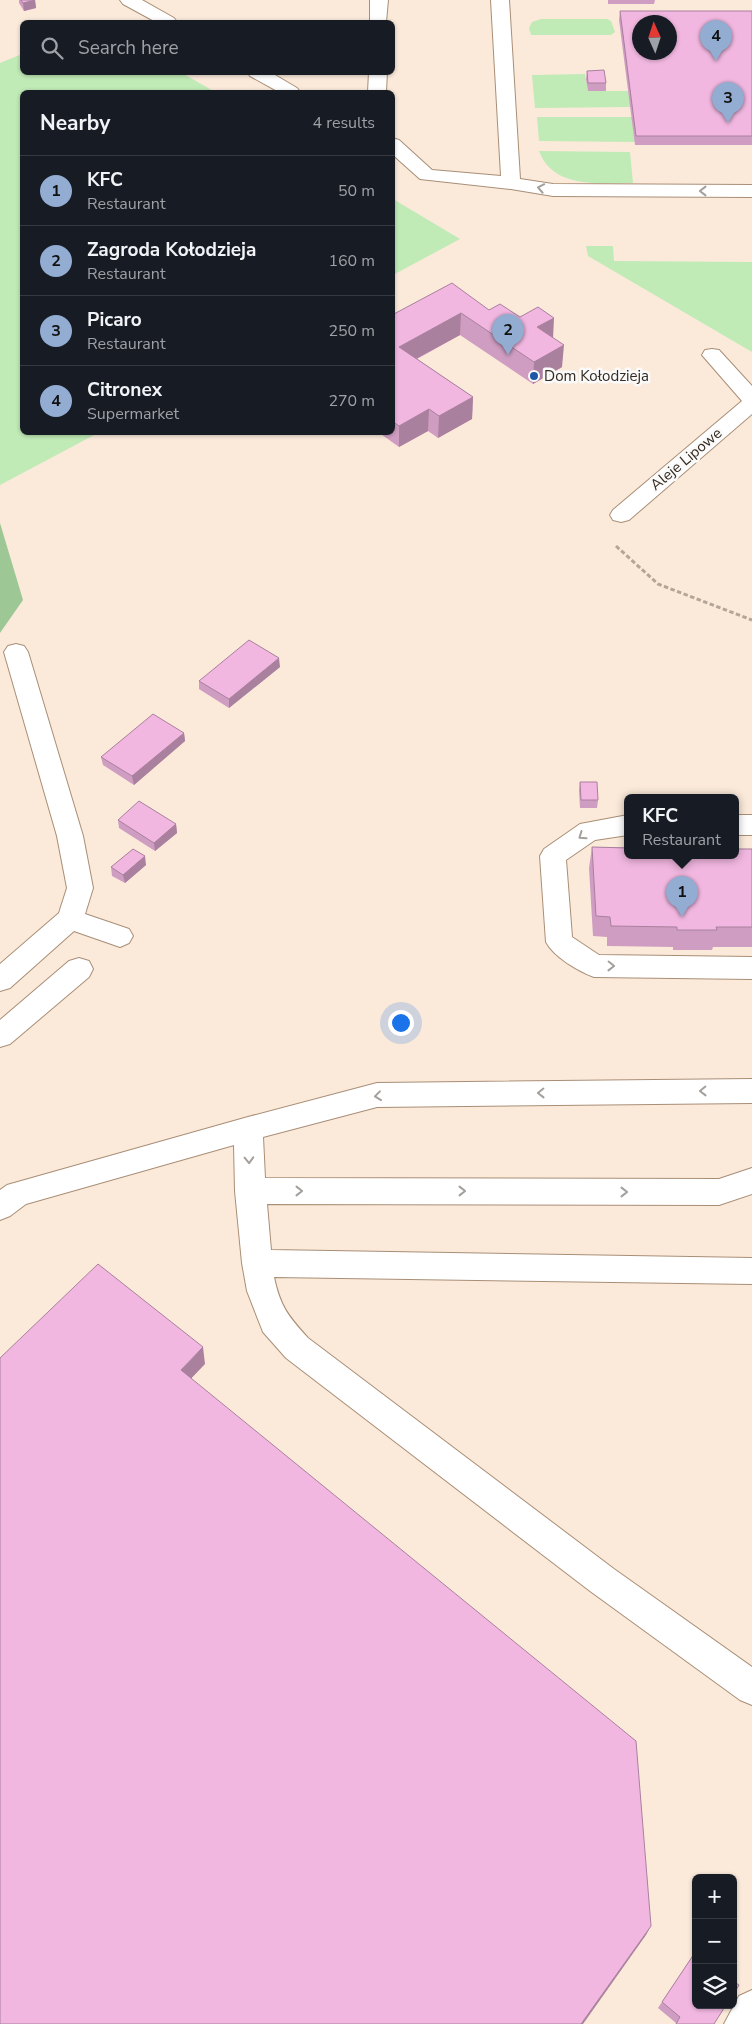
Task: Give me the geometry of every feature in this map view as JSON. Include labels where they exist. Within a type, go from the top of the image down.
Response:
[{"type":"street","points":[[129,0],[164,20]]},
{"type":"street","points":[[378,20],[379,0]]},
{"type":"street","points":[[500,0],[512,182]]},
{"type":"street","points":[[261,75],[288,90]]},
{"type":"street","points":[[377,90],[378,75]]},
{"type":"street","points":[[395,147],[426,175],[512,182],[553,190],[752,192]]},
{"type":"street","points":[[752,367],[712,355],[752,399]]},
{"type":"street","name":"Aleje Lipowe","points":[[621,515],[752,403]]},
{"type":"street","points":[[0,980],[70,919],[80,888],[70,836],[16,652]]},
{"type":"street","points":[[624,825],[589,831],[554,856],[559,942],[594,966],[752,968]]},
{"type":"street","points":[[739,825],[752,825]]},
{"type":"street","points":[[70,919],[120,936]]},
{"type":"street","points":[[0,1036],[79,970]]},
{"type":"street","points":[[0,1207],[17,1194],[248,1128],[378,1095],[752,1091]]},
{"type":"street","points":[[248,1128],[250,1191],[257,1263],[262,1291],[274,1322],[298,1348],[602,1580],[752,1688]]},
{"type":"street","points":[[250,1191],[719,1192],[752,1181]]},
{"type":"street","points":[[257,1263],[752,1271]]},
{"type":"street","points":[[743,2024],[752,2009]]},
{"type":"path","points":[[615,545],[658,584],[752,620]]},
{"type":"green space","points":[[541,19],[607,19],[611,21],[615,32],[611,35],[531,35],[529,28],[532,22]]},
{"type":"green space","points":[[20,55],[20,75],[185,75],[212,90],[20,90],[20,435],[94,435],[0,485],[0,63]]},
{"type":"green space","points":[[585,74],[588,91],[628,91],[631,107],[535,108],[532,75]]},
{"type":"green space","points":[[537,117],[632,117],[635,142],[539,141]]},
{"type":"green space","points":[[539,151],[630,152],[633,183],[592,183],[566,178],[555,172],[546,163]]},
{"type":"green space","points":[[395,200],[460,239],[395,274]]},
{"type":"green space","points":[[586,246],[613,246],[614,261],[752,262],[752,352],[588,256]]},
{"type":"green space","points":[[0,523],[23,600],[0,633]]},
{"type":"building","points":[[21,0],[35,0],[23,3]]},
{"type":"building","points":[[620,11],[752,11],[752,136],[636,136]]},
{"type":"building","points":[[604,70],[606,83],[588,83],[587,71]]},
{"type":"building","points":[[452,283],[489,310],[500,304],[520,317],[538,307],[554,318],[537,327],[564,345],[534,362],[461,313],[399,347],[473,397],[439,416],[429,409],[399,426],[395,423],[395,313]]},
{"type":"building","points":[[249,640],[279,658],[229,699],[199,681]]},
{"type":"building","points":[[153,714],[184,733],[132,776],[101,757]]},
{"type":"building","points":[[580,782],[597,782],[598,800],[581,800]]},
{"type":"building","points":[[139,801],[176,824],[154,843],[118,820]]},
{"type":"building","points":[[592,847],[624,848],[624,859],[739,859],[739,849],[752,849],[752,927],[716,927],[717,930],[677,930],[677,927],[611,926],[610,917],[596,916]]},
{"type":"building","points":[[133,849],[145,856],[123,875],[111,867]]},
{"type":"building","points":[[98,1264],[203,1347],[181,1370],[636,1741],[651,1926],[581,2024],[0,2024],[0,1358]]},
{"type":"building","points":[[692,1957],[692,2009],[723,2009],[714,2024],[676,2024],[680,2017],[662,2002]]},
{"type":"place","name":"Citronex","points":[[716,61]]},
{"type":"place","name":"Picaro","points":[[728,123]]},
{"type":"place","name":"Zagroda Kołodzieja","points":[[508,355]]},
{"type":"place","name":"Dom Kołodzieja","points":[[534,376]]},
{"type":"place","name":"KFC","points":[[682,917]]}]
